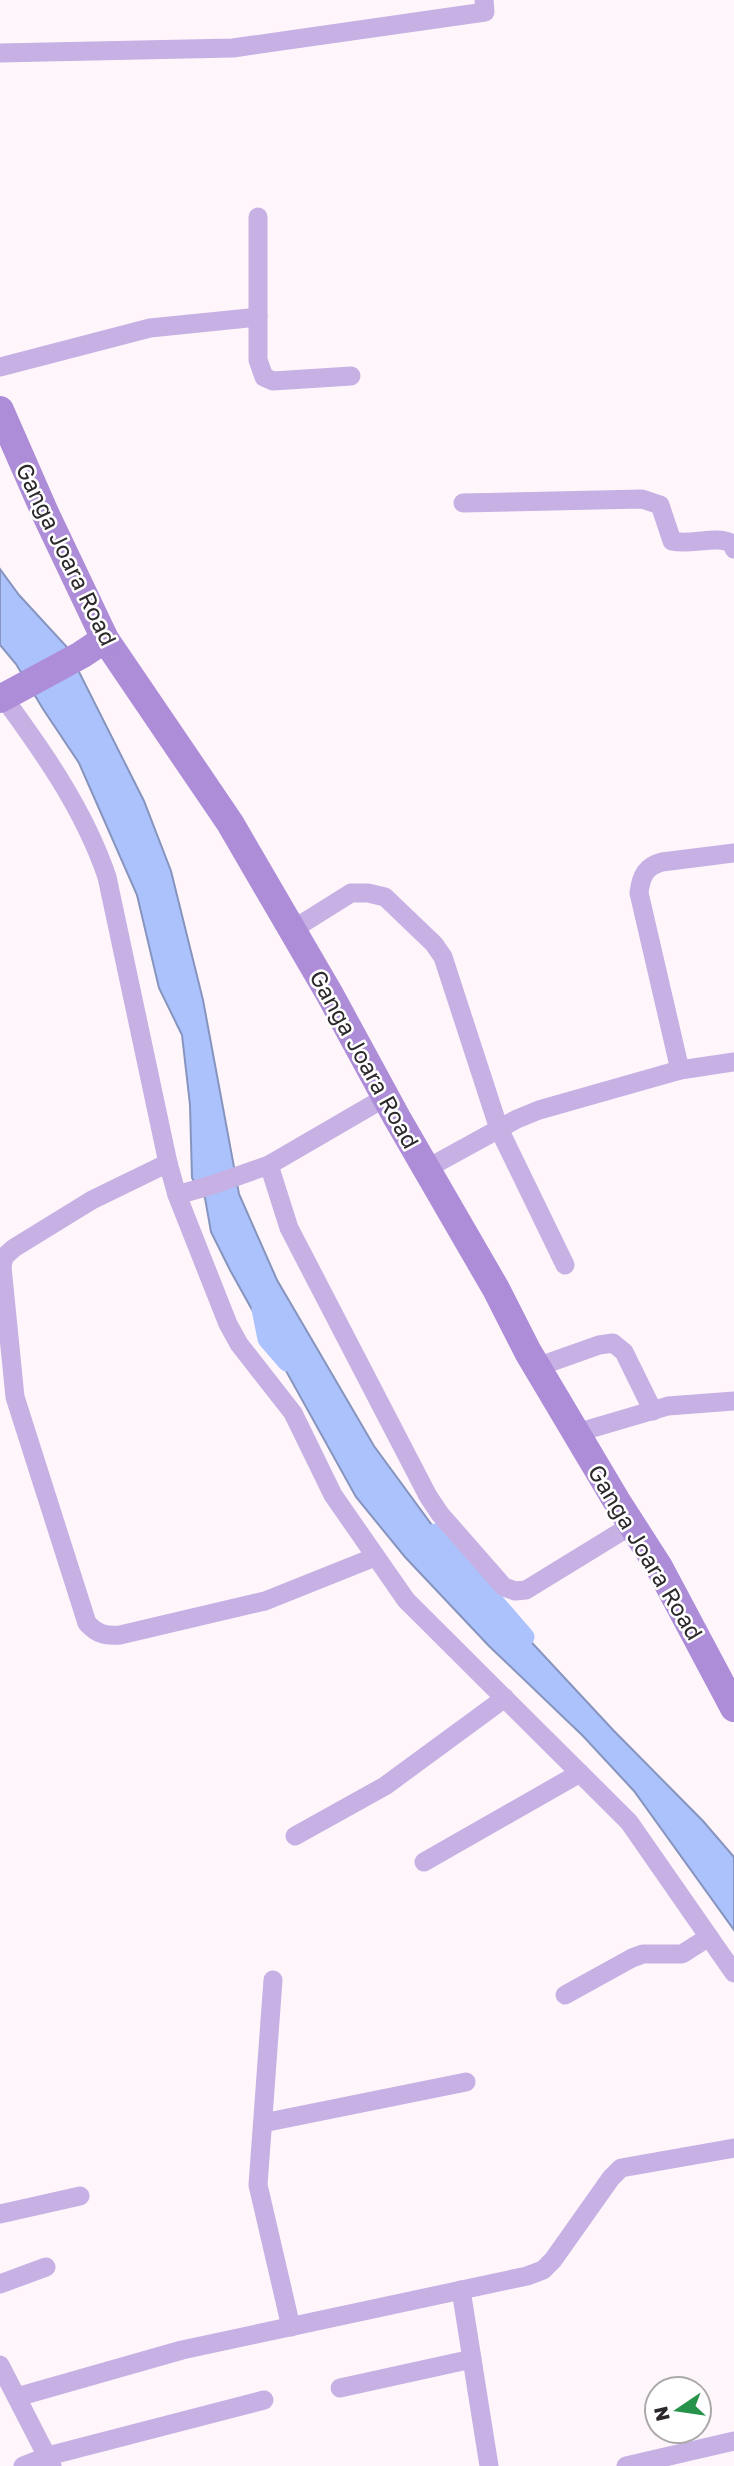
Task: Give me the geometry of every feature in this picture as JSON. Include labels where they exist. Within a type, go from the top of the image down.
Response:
[{"type":"main road","name":"Ganga Joara Road","points":[[0,410],[105,639],[230,823],[329,993],[537,1367],[659,1567],[734,1708]]},
{"type":"main road","points":[[6,695],[81,655],[105,639]]},
{"type":"street","points":[[0,54],[233,48],[485,12],[484,0]]},
{"type":"street","points":[[258,217],[258,360],[264,377],[273,381],[351,376]]},
{"type":"street","points":[[0,367],[150,328],[258,317]]},
{"type":"street","points":[[463,503],[642,499],[660,505],[672,541],[682,544],[725,539],[733,544],[734,549]]},
{"type":"street","points":[[6,695],[75,804],[96,845],[107,877],[177,1195],[228,1324],[239,1344],[293,1413],[333,1495],[406,1600],[641,1837],[734,1973]]},
{"type":"street","points":[[680,1070],[639,893],[641,878],[651,865],[662,862],[734,853]]},
{"type":"street","points":[[292,930],[344,896],[351,893],[368,893],[385,897],[435,944],[443,957],[499,1129],[565,1265]]},
{"type":"street","points":[[426,1169],[539,1110],[680,1070],[734,1062]]},
{"type":"street","points":[[177,1195],[269,1165],[386,1097]]},
{"type":"street","points":[[168,1163],[92,1200],[2,1257],[15,1397],[86,1623],[95,1632],[106,1636],[120,1635],[246,1606],[375,1558]]},
{"type":"street","points":[[269,1165],[289,1228],[428,1496],[440,1514],[504,1587],[515,1591],[526,1590],[632,1525]]},
{"type":"street","points":[[537,1367],[599,1345],[613,1343],[624,1352],[653,1411]]},
{"type":"street","points":[[576,1433],[678,1405],[734,1401]]},
{"type":"street","points":[[295,1836],[397,1778],[505,1698]]},
{"type":"street","points":[[424,1862],[580,1773]]},
{"type":"street","points":[[565,1995],[632,1958],[643,1954],[682,1954],[709,1937]]},
{"type":"street","points":[[273,1980],[258,2185],[292,2326]]},
{"type":"street","points":[[262,2123],[466,2082]]},
{"type":"street","points":[[17,2397],[182,2350],[527,2276],[543,2270],[553,2260],[621,2168],[734,2148]]},
{"type":"street","points":[[0,2214],[80,2196]]},
{"type":"street","points":[[0,2284],[46,2266]]},
{"type":"street","points":[[461,2290],[489,2466]]},
{"type":"street","points":[[340,2388],[472,2359]]},
{"type":"street","points":[[2,2374],[50,2461]]},
{"type":"street","points":[[23,2466],[50,2461],[264,2400]]},
{"type":"street","points":[[626,2466],[734,2441]]},
{"type":"water","points":[[0,569],[19,595],[66,646],[144,801],[171,871],[203,1000],[239,1194],[277,1280],[374,1446],[467,1573],[734,1857],[734,1930],[634,1791],[583,1736],[489,1646],[405,1557],[356,1497],[230,1270],[211,1232],[205,1198],[192,1178],[190,1105],[182,1035],[159,988],[137,895],[79,763],[16,664],[0,645]]},
{"type":"waterway","points":[[261,1309],[267,1339],[287,1362]]},
{"type":"waterway","points":[[435,1533],[525,1637]]}]
